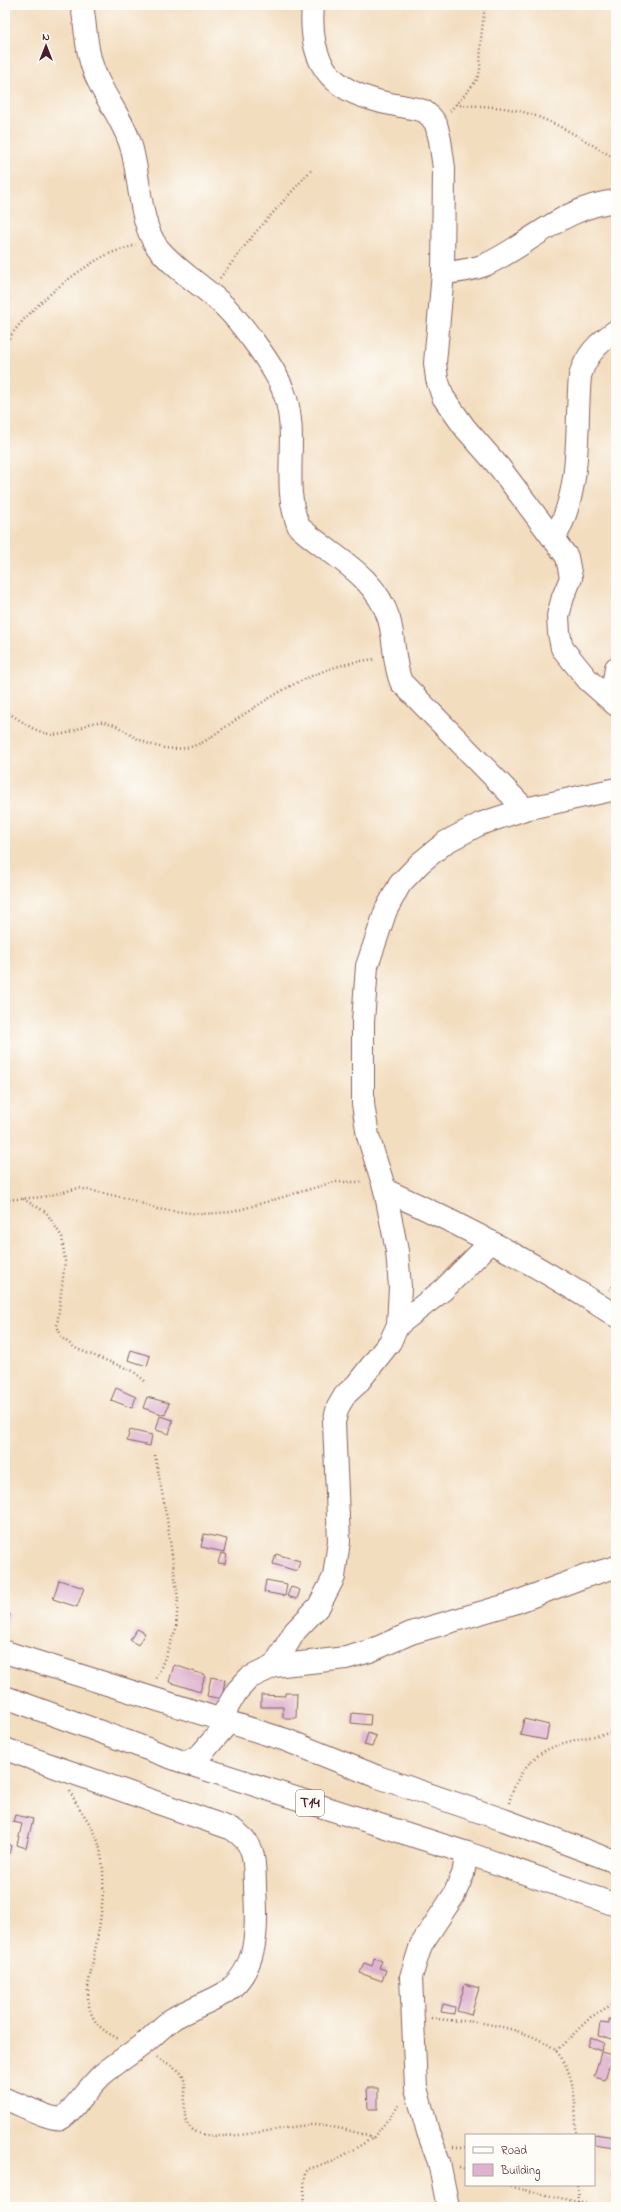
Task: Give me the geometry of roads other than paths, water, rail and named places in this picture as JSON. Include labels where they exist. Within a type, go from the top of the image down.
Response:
[{"type":"main road","points":[[82,5],[89,54],[95,75],[131,144],[146,222],[157,248],[221,303],[245,331],[283,390],[288,406],[290,427],[291,492],[294,517],[299,528],[365,578],[378,598],[389,620],[397,671],[401,682],[525,809]]},
{"type":"main road","points":[[313,5],[313,42],[315,52],[321,66],[334,80],[354,92],[370,99],[424,111],[436,124],[444,168],[443,273],[435,363],[437,379],[443,397],[464,428],[500,468],[567,557],[571,578],[558,616],[562,648],[588,680],[613,703]]},
{"type":"main road","points":[[443,273],[458,272],[483,265],[511,252],[558,219],[585,208],[616,201]]},
{"type":"main road","points":[[554,539],[568,510],[574,488],[580,376],[584,363],[593,349],[616,331]]},
{"type":"main road","points":[[613,703],[616,668]]},
{"type":"main road","points":[[274,1666],[296,1631],[319,1606],[334,1577],[339,1541],[334,1422],[338,1407],[345,1395],[357,1384],[390,1342],[398,1325],[400,1287],[397,1251],[384,1185],[368,1136],[363,1104],[363,1050],[367,966],[386,910],[400,884],[420,864],[446,842],[480,824],[525,809],[616,789]]},
{"type":"main road","points":[[384,1185],[529,1263],[616,1316]]},
{"type":"main road","points":[[398,1325],[443,1290],[491,1242]]},
{"type":"main road","points":[[228,1723],[224,1713],[237,1692],[249,1678],[274,1666],[346,1658],[370,1651],[412,1633],[514,1603],[586,1576],[616,1567]]},
{"type":"main road","points":[[5,1652],[286,1740],[378,1777],[504,1820],[616,1862]]},
{"type":"main road","name":"T14","points":[[5,1697],[186,1763],[467,1853],[616,1905]]},
{"type":"main road","points":[[186,1763],[201,1754],[228,1723]]},
{"type":"main road","points":[[5,1749],[232,1829],[244,1837],[254,1856],[255,1940],[252,1956],[243,1975],[224,1993],[174,2019],[103,2074],[89,2087],[67,2115],[61,2118],[51,2117],[5,2099]]},
{"type":"main road","points":[[448,2207],[439,2162],[428,2132],[416,2088],[411,1977],[414,1962],[421,1945],[454,1895],[463,1874],[467,1853]]}]
